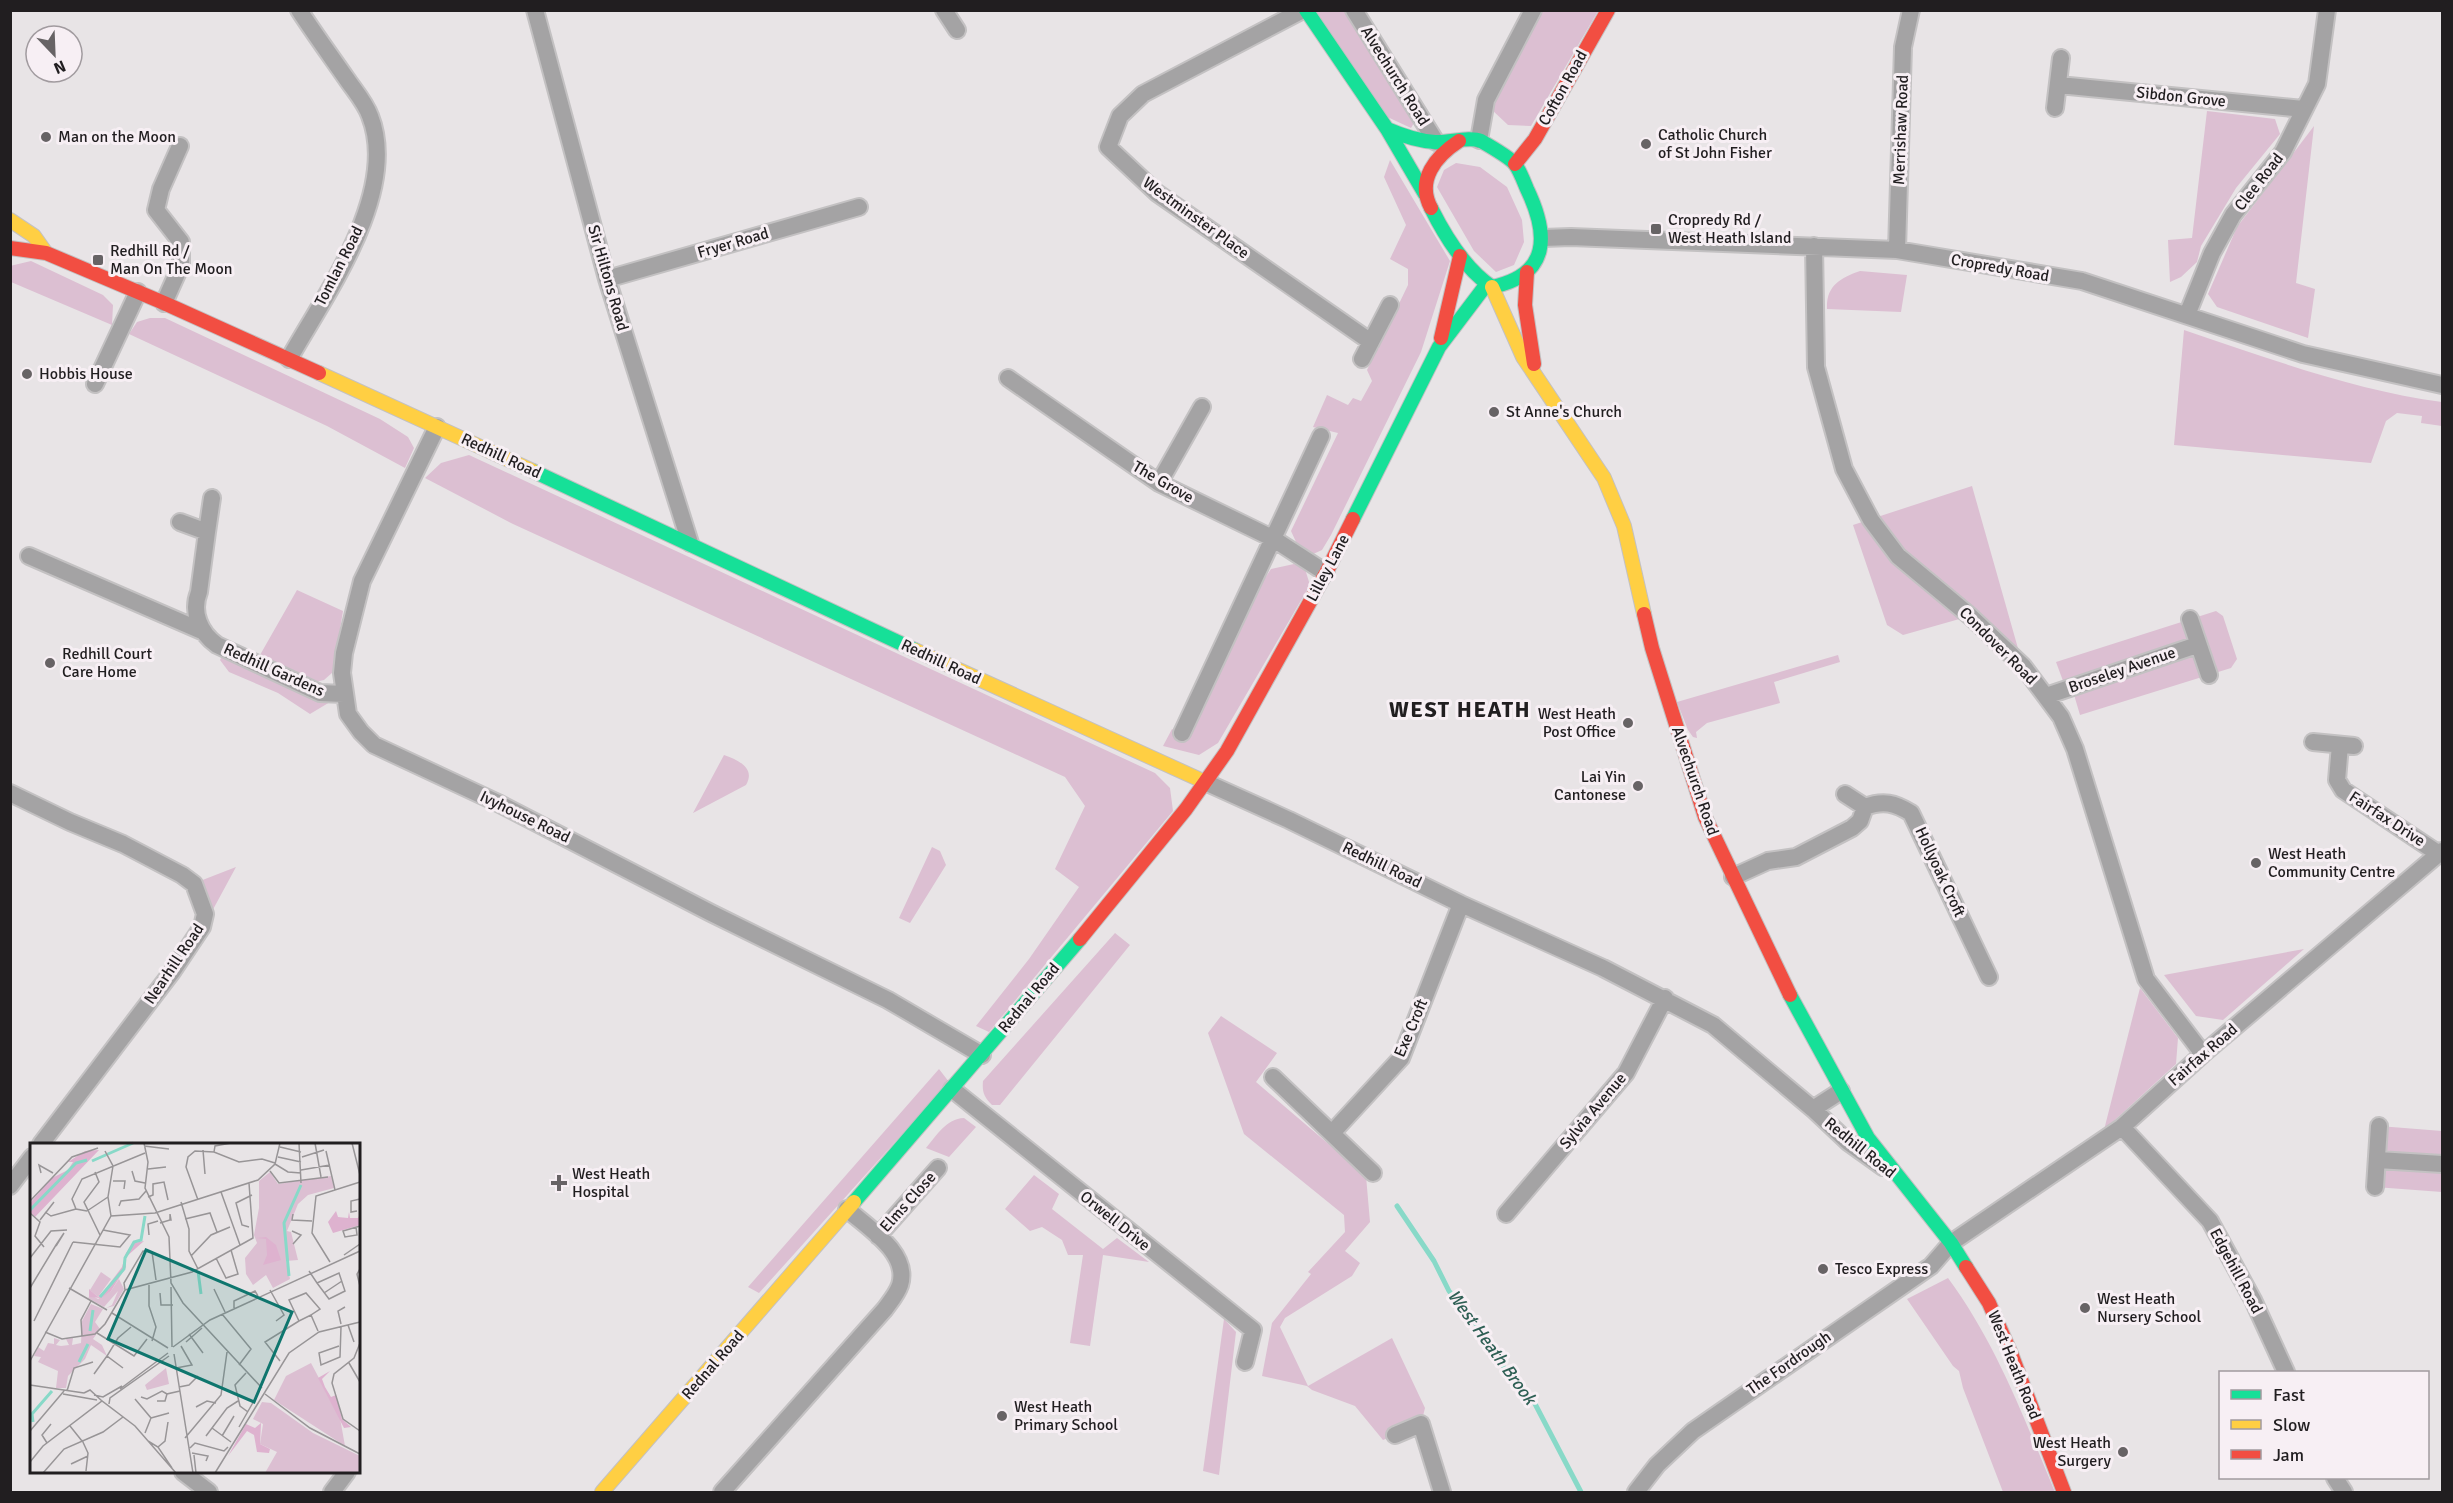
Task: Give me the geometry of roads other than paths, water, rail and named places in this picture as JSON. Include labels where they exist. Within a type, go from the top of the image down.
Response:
[{"type":"street","name":"Tomlan Road","points":[[289,359],[356,238],[371,194],[378,148],[375,129],[369,113],[298,10]]},
{"type":"street","name":"Sir Hiltons Road","points":[[535,10],[607,279],[690,543]]},
{"type":"street","points":[[944,10],[957,30]]},
{"type":"street","points":[[1304,10],[1387,129],[1460,256],[1474,274],[1489,286],[1506,284],[1527,272],[1539,255],[1543,238],[1536,207],[1515,164],[1479,140],[1459,141],[1446,149],[1435,162],[1428,176],[1425,194]]},
{"type":"street","name":"Westminster Place","points":[[1304,10],[1143,94],[1120,116],[1108,147],[1157,193],[1371,342]]},
{"type":"street","name":"Alvechurch Road","points":[[1354,10],[1436,142]]},
{"type":"street","points":[[1479,140],[1486,100],[1533,10]]},
{"type":"street","name":"Cofton Road","points":[[1515,164],[1535,139],[1608,10]]},
{"type":"street","name":"Merrishaw Road","points":[[1897,250],[1903,47],[1911,10]]},
{"type":"street","name":"Clee Road","points":[[2187,315],[2212,253],[2233,215],[2283,152],[2317,84],[2327,10]]},
{"type":"street","points":[[2055,108],[2061,58]]},
{"type":"street","name":"Sibdon Grove","points":[[2058,84],[2303,109]]},
{"type":"street","name":"Alvechurch Road","points":[[1387,129],[1405,137],[1436,142],[1459,141]]},
{"type":"street","points":[[164,303],[181,265],[181,242],[156,210],[162,189],[165,164],[180,146]]},
{"type":"street","name":"Fryer Road","points":[[607,279],[859,207]]},
{"type":"street","name":"Redhill Road","points":[[10,220],[34,236],[46,253]]},
{"type":"street","name":"Cropredy Road","points":[[1543,238],[1571,237],[1897,250],[2082,281],[2303,354],[2442,386]]},
{"type":"street","name":"Condover Road","points":[[1814,246],[1816,367],[1844,469],[1871,520],[1898,556],[2023,666],[2061,717],[2075,749],[2146,979],[2203,1054]]},
{"type":"street","name":"Redhill Road","points":[[10,248],[46,253],[289,359],[690,543],[925,656],[1289,820],[1461,904],[1665,998],[1713,1025],[1813,1109],[1848,1142],[1894,1174],[1951,1243]]},
{"type":"street","name":"Lilley Lane","points":[[1205,782],[1227,751],[1326,573],[1439,347],[1460,256]]},
{"type":"street","name":"Alvechurch Road","points":[[1527,272],[1525,305],[1535,373]]},
{"type":"street","name":"Alvechurch Road","points":[[1489,286],[1523,357],[1604,478],[1624,526],[1652,648],[1705,817],[1799,1013],[1868,1138],[1894,1174]]},
{"type":"street","name":"Lilley Lane","points":[[1439,347],[1481,308],[1489,286]]},
{"type":"street","points":[[95,384],[138,292]]},
{"type":"street","points":[[1362,359],[1390,305]]},
{"type":"street","name":"Alvechurch Road","points":[[1481,308],[1511,334]]},
{"type":"street","name":"The Grove","points":[[1008,378],[1159,483],[1272,538],[1326,573]]},
{"type":"street","points":[[1159,483],[1202,407]]},
{"type":"street","name":"Ivyhouse Road","points":[[437,427],[362,581],[344,653],[342,673],[348,714],[361,732],[374,745],[498,803],[711,913],[880,996],[982,1055]]},
{"type":"street","points":[[1182,733],[1321,436]]},
{"type":"street","points":[[204,632],[196,616],[196,600],[200,592],[212,498]]},
{"type":"street","points":[[180,522],[207,532]]},
{"type":"street","name":"Redhill Gardens","points":[[29,556],[204,632],[217,645],[320,693],[344,694]]},
{"type":"street","name":"Broseley Avenue","points":[[2190,619],[2209,675]]},
{"type":"street","name":"Broseley Avenue","points":[[2046,696],[2197,645]]},
{"type":"street","name":"Fairfax Drive","points":[[2313,742],[2347,746],[2337,780],[2343,790],[2441,852]]},
{"type":"street","name":"Rednal Road","points":[[602,1492],[982,1055],[1115,898],[1205,782]]},
{"type":"street","name":"Nearhill Road","points":[[10,793],[123,844],[182,875],[194,884],[205,914],[202,927],[172,972],[42,1143]]},
{"type":"street","points":[[1733,877],[1768,861],[1797,857],[1852,828],[1860,822],[1865,807],[1845,794]]},
{"type":"street","name":"Hollyoak Croft","points":[[1865,807],[1888,802],[1911,813],[1989,977]]},
{"type":"street","name":"Fairfax Road","points":[[1951,1243],[2122,1127],[2203,1054],[2441,852]]},
{"type":"street","name":"Exe Croft","points":[[1332,1133],[1401,1058],[1461,904]]},
{"type":"street","name":"Sylvia Avenue","points":[[1506,1214],[1626,1073],[1665,998]]},
{"type":"street","points":[[1273,1077],[1373,1173]]},
{"type":"street","name":"Orwell Drive","points":[[952,1089],[1253,1330],[1245,1362]]},
{"type":"street","name":"Redhill Road","points":[[1813,1109],[1841,1091]]},
{"type":"street","points":[[2375,1187],[2379,1126]]},
{"type":"street","name":"Edgehill Road","points":[[2122,1127],[2210,1221],[2253,1300],[2286,1371]]},
{"type":"street","points":[[10,1186],[30,1160]]},
{"type":"street","points":[[2378,1160],[2442,1164]]},
{"type":"street","name":"Elms Close","points":[[878,1236],[938,1168]]},
{"type":"street","points":[[722,1492],[885,1309],[901,1284],[896,1254],[847,1209]]},
{"type":"street","name":"The Fordrough","points":[[1636,1492],[1657,1465],[1693,1431],[1931,1266],[1951,1243]]},
{"type":"street","name":"West Heath Road","points":[[1951,1243],[1989,1303],[2012,1356],[2064,1492]]},
{"type":"street","points":[[1395,1435],[1421,1424],[1442,1492]]},
{"type":"street","points":[[184,1473],[209,1492]]},
{"type":"street","points":[[332,1492],[346,1473]]},
{"type":"waterway","name":"West Heath Brook","points":[[1397,1206],[1434,1261],[1449,1291],[1486,1336],[1506,1371],[1533,1400],[1581,1492]]},
{"type":"place","name":"Man on the Moon","points":[[46,137]]},
{"type":"place","name":"Catholic Church of St John Fisher","points":[[1646,144]]},
{"type":"place","name":"Cropredy Rd / West Heath Island","points":[[1656,229]]},
{"type":"place","name":"Redhill Rd / Man On The Moon","points":[[98,260]]},
{"type":"place","name":"Hobbis House","points":[[27,374]]},
{"type":"place","name":"St Anne's Church","points":[[1494,412]]},
{"type":"place","name":"Redhill Court Care Home","points":[[50,663]]},
{"type":"place","name":"West Heath Post Office","points":[[1628,723]]},
{"type":"place","name":"Lai Yin Cantonese","points":[[1638,786]]},
{"type":"place","name":"West Heath Community Centre","points":[[2256,863]]},
{"type":"place","name":"West Heath Hospital","points":[[559,1183]]},
{"type":"place","name":"Tesco Express","points":[[1823,1269]]},
{"type":"place","name":"West Heath Nursery School","points":[[2085,1308]]},
{"type":"place","name":"West Heath Primary School","points":[[1002,1416]]},
{"type":"place","name":"West Heath Surgery","points":[[2123,1452]]},
{"type":"district","name":"WEST HEATH","points":[[1460,709]]}]
